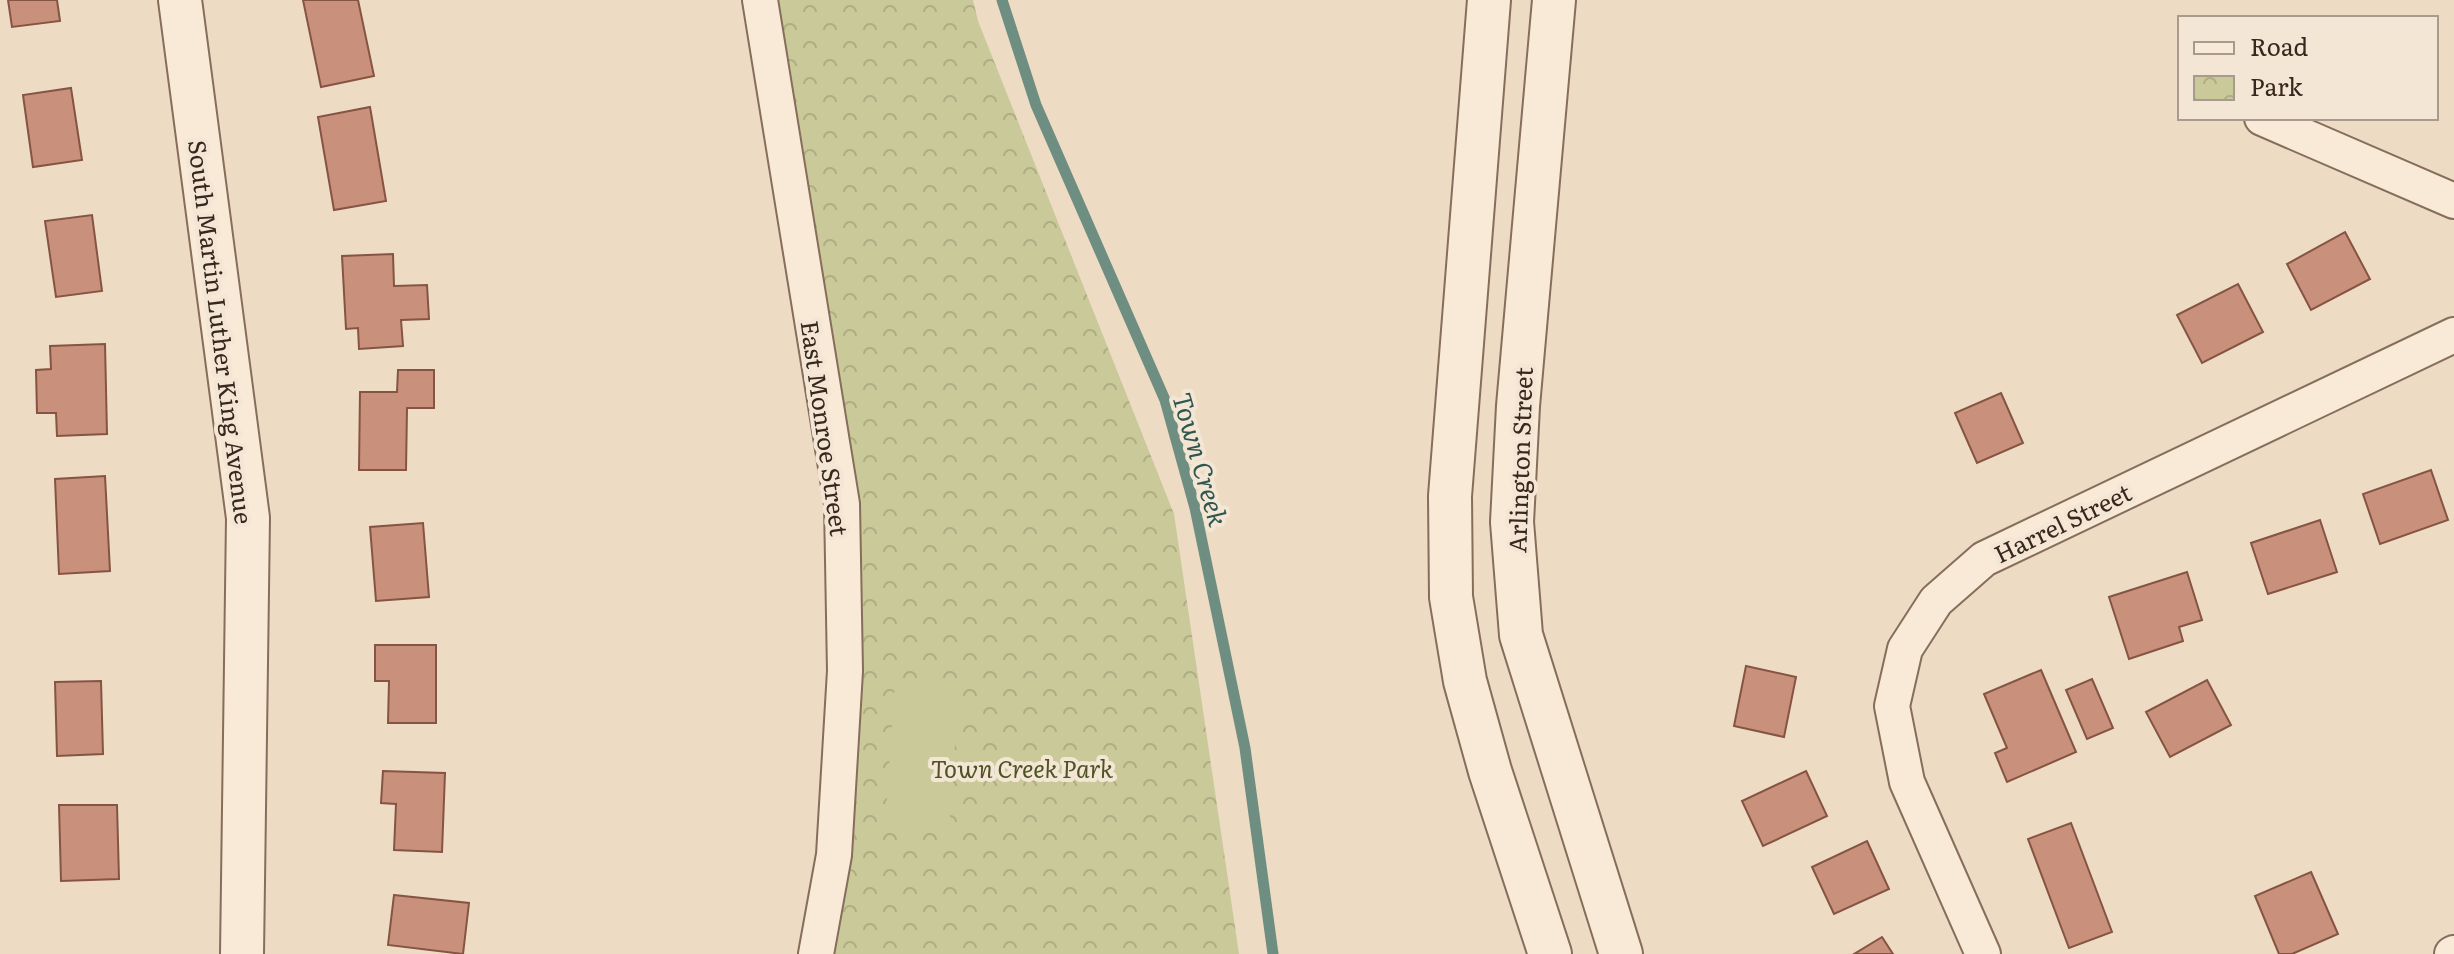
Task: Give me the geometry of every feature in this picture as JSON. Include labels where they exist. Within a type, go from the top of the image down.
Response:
[{"type":"street","name":"South Martin Luther King Avenue","points":[[180,0],[248,518],[242,954]]},
{"type":"street","name":"East Monroe Street","points":[[760,0],[842,504],[845,671],[834,855],[816,954]]},
{"type":"street","points":[[1489,0],[1450,496],[1451,597],[1465,681],[1490,771],[1550,954]]},
{"type":"street","name":"Arlington Street","points":[[1554,0],[1518,406],[1512,522],[1521,635],[1621,954]]},
{"type":"street","points":[[2267,120],[2454,201]]},
{"type":"street","name":"Harrel Street","points":[[1983,954],[1907,782],[1892,706],[1905,649],[1936,601],[1984,559],[2454,335]]},
{"type":"green space","name":"Town Creek Park","points":[[760,0],[973,0],[978,21],[1174,514],[1239,954],[821,954],[842,504]]},
{"type":"green space","points":[[895,682],[959,686],[949,830],[885,826]]},
{"type":"building","points":[[8,0],[57,0],[60,21],[12,27]]},
{"type":"building","points":[[303,0],[358,0],[374,76],[321,87]]},
{"type":"building","points":[[71,88],[82,160],[33,167],[23,95]]},
{"type":"building","points":[[370,107],[386,201],[334,210],[318,117]]},
{"type":"building","points":[[92,215],[102,291],[56,297],[45,221]]},
{"type":"building","points":[[2345,232],[2370,279],[2311,310],[2287,264]]},
{"type":"building","points":[[393,254],[394,286],[427,285],[429,319],[401,320],[403,346],[359,349],[358,328],[346,329],[342,256]]},
{"type":"building","points":[[2238,284],[2263,332],[2202,363],[2177,315]]},
{"type":"building","points":[[105,344],[107,434],[57,436],[56,413],[37,413],[36,370],[51,369],[50,346]]},
{"type":"building","points":[[398,370],[434,370],[434,408],[407,408],[406,470],[359,470],[360,392],[397,392]]},
{"type":"building","points":[[2001,393],[2023,443],[1977,463],[1955,413]]},
{"type":"building","points":[[2431,470],[2448,520],[2380,544],[2363,494]]},
{"type":"building","points":[[105,476],[110,571],[59,574],[55,479]]},
{"type":"building","points":[[2320,520],[2337,572],[2268,594],[2251,543]]},
{"type":"building","points":[[423,523],[429,597],[376,601],[370,527]]},
{"type":"building","points":[[2187,572],[2202,620],[2179,627],[2183,641],[2129,659],[2109,597]]},
{"type":"building","points":[[375,645],[436,645],[436,723],[388,723],[389,681],[375,681]]},
{"type":"building","points":[[1746,666],[1796,677],[1784,737],[1734,726]]},
{"type":"building","points":[[2041,670],[2076,752],[2007,782],[1995,753],[2007,748],[1984,694]]},
{"type":"building","points":[[2092,679],[2113,728],[2087,739],[2066,690]]},
{"type":"building","points":[[2207,680],[2231,725],[2170,757],[2146,712]]},
{"type":"building","points":[[101,681],[103,754],[57,756],[55,682]]},
{"type":"building","points":[[383,771],[445,773],[442,852],[394,850],[396,804],[381,803]]},
{"type":"building","points":[[1806,771],[1827,816],[1763,846],[1742,801]]},
{"type":"building","points":[[59,805],[117,805],[119,879],[61,881]]},
{"type":"building","points":[[2071,823],[2112,932],[2069,948],[2028,839]]},
{"type":"building","points":[[1867,841],[1889,889],[1834,914],[1812,867]]},
{"type":"building","points":[[2311,872],[2338,934],[2292,954],[2279,954],[2255,896]]},
{"type":"building","points":[[394,895],[469,903],[463,954],[388,945]]},
{"type":"building","points":[[1882,937],[1893,954],[1854,954]]},
{"type":"waterway","name":"Town Creek","points":[[1002,0],[1036,105],[1165,400],[1195,508],[1245,748],[1273,954]]}]
